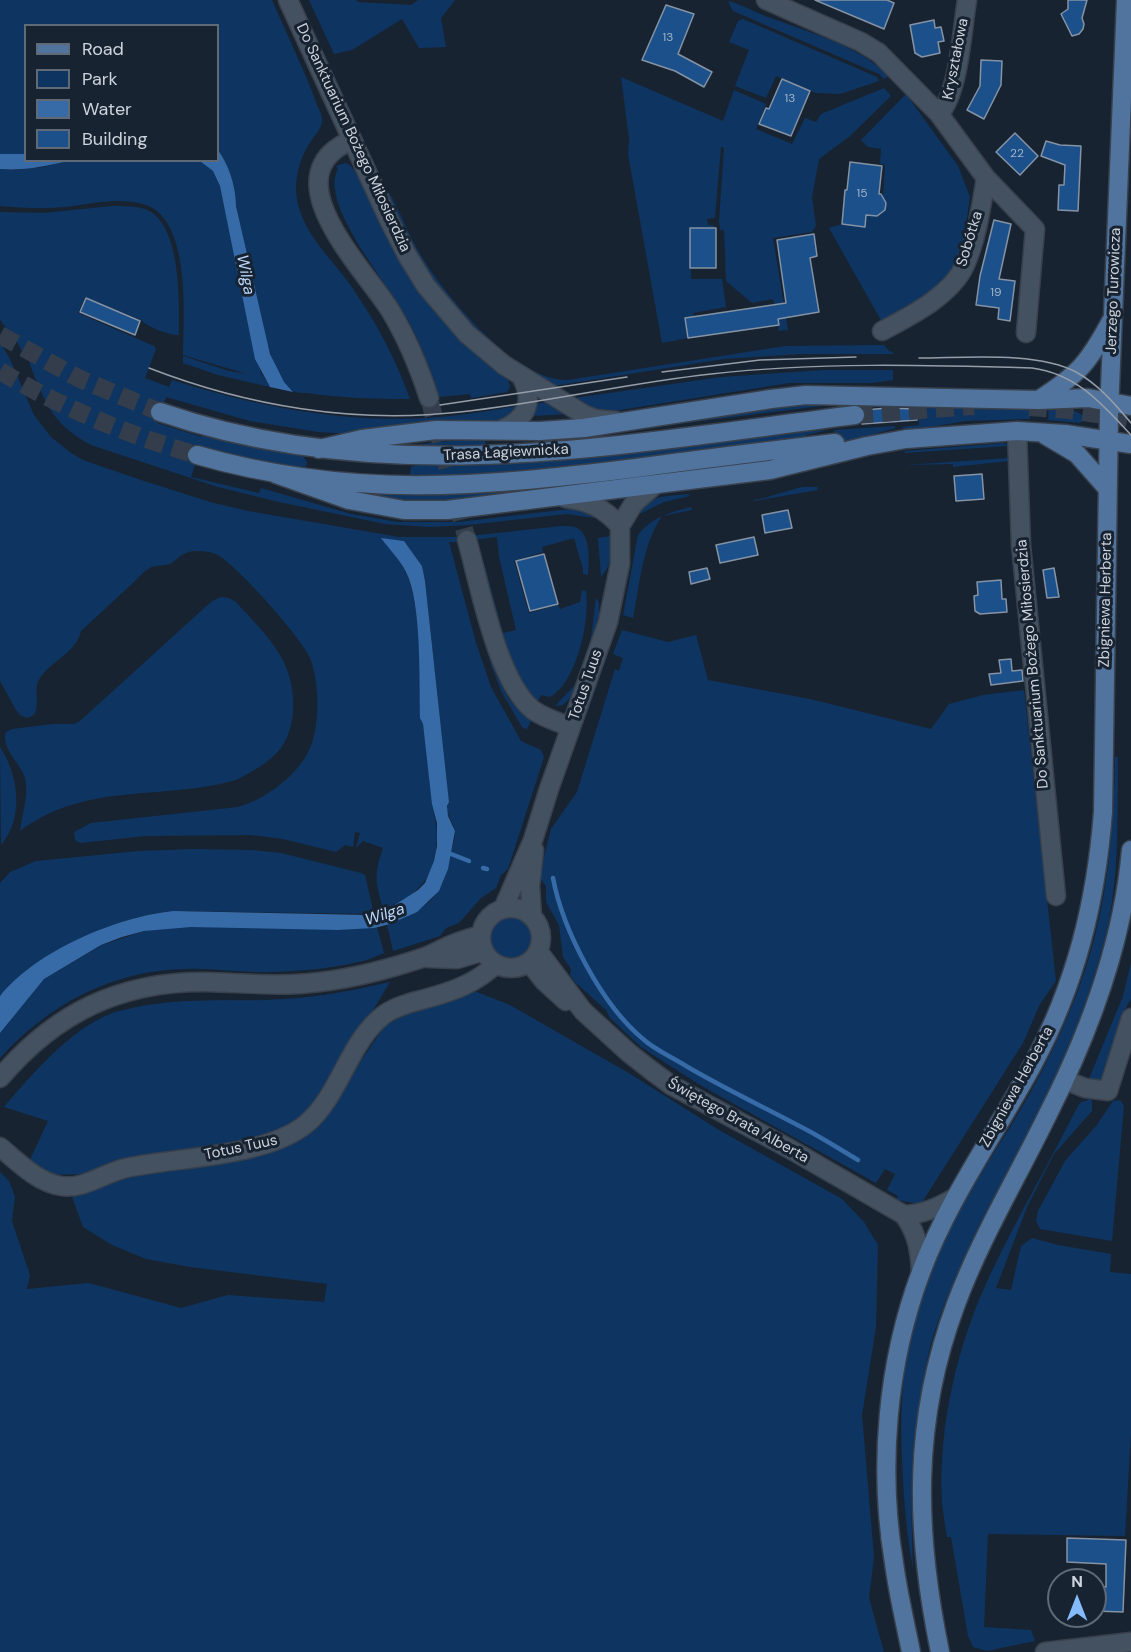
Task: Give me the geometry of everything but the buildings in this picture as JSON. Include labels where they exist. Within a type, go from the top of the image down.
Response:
[{"type":"main road","name":"Jerzego Turowicza","points":[[1109,401],[1126,0]]},
{"type":"main road","points":[[1040,400],[1077,373],[1091,356],[1113,317]]},
{"type":"main road","points":[[319,449],[362,438],[436,430],[554,430],[806,395],[1040,400],[1088,398],[1131,406]]},
{"type":"main road","name":"Zbigniewa Herberta","points":[[911,1652],[894,1563],[888,1502],[887,1446],[896,1361],[921,1272],[956,1197],[1033,1064],[1049,1031],[1074,970],[1095,888],[1103,812],[1109,401]]},
{"type":"main road","name":"Trasa Łagiewnicka","points":[[160,412],[226,432],[281,444],[390,456],[516,454],[588,448],[855,415]]},
{"type":"main road","points":[[276,474],[341,498],[404,510],[463,509],[770,470],[894,440],[1017,431],[1131,444]]},
{"type":"main road","points":[[1038,432],[1077,454],[1107,488]]},
{"type":"main road","name":"Trasa Łagiewnicka","points":[[197,455],[276,474],[357,484],[428,486],[556,477],[835,443]]},
{"type":"main road","points":[[940,1652],[927,1583],[921,1508],[924,1438],[937,1365],[956,1305],[974,1261],[1065,1080],[1090,1020],[1123,903],[1131,850]]},
{"type":"street","name":"Do Sanktuarium Bożego Miłosierdzia","points":[[288,0],[392,228],[426,286],[467,334],[521,376],[583,414],[621,422]]},
{"type":"street","points":[[766,0],[861,42],[879,53],[939,114],[986,178],[1035,229],[1026,333]]},
{"type":"street","name":"Kryształowa","points":[[939,114],[947,104],[953,89],[967,0]]},
{"type":"street","points":[[352,140],[332,152],[323,163],[318,182],[321,203],[336,235],[396,320],[414,355],[429,398]]},
{"type":"street","name":"Sobótka","points":[[882,331],[934,300],[964,267],[980,212],[986,178]]},
{"type":"street","points":[[501,430],[517,422],[527,405],[528,393],[521,376]]},
{"type":"street","name":"Do Sanktuarium Bożego Miłosierdzia","points":[[1017,431],[1022,545],[1056,896]]},
{"type":"street","points":[[557,497],[594,504],[610,514],[620,526],[634,502],[655,485]]},
{"type":"street","name":"Totus Tuus","points":[[503,909],[533,840],[610,611],[620,564],[620,526]]},
{"type":"street","points":[[467,540],[493,635],[511,681],[519,695],[532,709],[544,717],[571,727]]},
{"type":"street","name":"Totus Tuus","points":[[532,917],[530,886],[533,840]]},
{"type":"street","points":[[503,909],[519,909],[538,924],[541,933],[533,957],[513,968],[487,950],[488,918],[503,909]]},
{"type":"street","points":[[0,1078],[43,1035],[58,1024],[89,1006],[130,990],[158,984],[184,982],[286,985],[321,982],[424,958],[457,959],[487,950]]},
{"type":"street","name":"Totus Tuus","points":[[0,1147],[43,1181],[69,1186],[124,1168],[248,1148],[283,1139],[296,1132],[318,1113],[370,1029],[385,1014],[407,1004],[473,983],[487,950]]},
{"type":"street","name":"Świętego Brata Alberta","points":[[533,957],[583,1011],[629,1053],[672,1085],[790,1149],[904,1215]]},
{"type":"street","points":[[1065,1080],[1085,1088],[1108,1091],[1131,1018]]},
{"type":"street","points":[[904,1215],[930,1210],[956,1197]]},
{"type":"street","points":[[904,1215],[914,1229],[919,1243],[921,1272]]},
{"type":"street","points":[[1050,1652],[1131,1642]]},
{"type":"green space","points":[[0,0],[272,0],[322,117],[320,127],[306,149],[299,166],[296,193],[300,211],[309,231],[351,286],[377,327],[398,368],[410,399],[298,393],[283,381],[271,356],[264,333],[233,184],[229,169],[219,152],[219,24],[24,24],[24,154],[0,154]]},
{"type":"green space","points":[[309,0],[356,0],[358,2],[411,5],[418,0],[455,0],[441,18],[446,47],[419,48],[402,19],[352,50],[334,54]]},
{"type":"green space","points":[[728,1],[847,47],[889,76],[884,79],[879,74],[733,11]]},
{"type":"green space","points":[[743,19],[877,77],[879,81],[840,94],[816,93],[776,76],[766,98],[735,86],[749,50],[729,42],[738,21]]},
{"type":"green space","points":[[621,77],[723,121],[734,90],[766,104],[756,129],[792,144],[805,118],[816,122],[821,114],[884,88],[891,96],[850,136],[819,159],[812,197],[816,226],[812,232],[773,238],[788,330],[778,331],[779,325],[773,299],[752,303],[726,281],[724,230],[720,230],[719,221],[724,148],[721,147],[715,218],[707,219],[708,225],[714,225],[714,228],[690,228],[691,279],[722,279],[726,307],[693,313],[694,316],[685,318],[688,338],[662,343],[628,154],[629,139]]},
{"type":"green space","points":[[906,94],[958,166],[970,197],[962,252],[948,276],[925,300],[882,322],[829,228],[842,224],[865,227],[866,215],[877,216],[880,195],[883,195],[885,165],[880,164],[881,149],[868,147],[861,140]]},
{"type":"green space","points":[[65,162],[202,162],[213,171],[220,186],[261,373],[270,387],[218,375],[183,363],[183,356],[229,371],[247,374],[183,355],[184,317],[181,269],[170,227],[159,212],[143,204],[123,201],[49,208],[0,206],[0,169],[43,167]]},
{"type":"green space","points":[[346,163],[357,174],[396,255],[409,276],[454,331],[508,379],[510,387],[507,392],[471,398],[470,394],[439,397],[433,377],[408,320],[359,245],[338,203],[335,184],[338,169],[336,166]]},
{"type":"green space","points":[[379,179],[385,186],[414,244],[430,270],[463,311],[503,351],[459,311],[429,274],[406,235]]},
{"type":"green space","points":[[112,206],[145,209],[157,217],[166,230],[176,265],[179,335],[158,330],[141,320],[85,297],[78,313],[154,346],[156,349],[145,378],[169,387],[172,380],[235,398],[298,411],[362,418],[427,418],[518,406],[514,414],[499,421],[353,434],[318,432],[250,421],[166,397],[157,423],[202,437],[203,434],[303,456],[307,462],[302,469],[262,463],[200,448],[191,477],[259,493],[261,488],[351,514],[398,522],[459,522],[578,508],[603,519],[566,514],[468,525],[429,527],[385,524],[218,487],[91,445],[56,418],[43,396],[26,355],[0,320],[0,212],[44,213]]},
{"type":"green space","points":[[0,342],[10,359],[34,415],[51,437],[83,460],[138,479],[210,502],[248,511],[399,537],[460,537],[562,526],[574,527],[582,531],[588,549],[588,575],[583,574],[574,538],[542,547],[543,552],[514,561],[529,613],[558,605],[560,609],[580,602],[582,590],[586,591],[586,618],[580,649],[574,665],[568,678],[559,689],[550,697],[541,695],[538,701],[526,687],[508,654],[482,563],[484,563],[503,633],[516,630],[499,557],[497,537],[459,542],[496,675],[510,701],[531,721],[527,729],[522,727],[501,691],[491,665],[457,542],[449,542],[476,643],[491,687],[521,741],[541,750],[544,757],[508,869],[501,875],[496,888],[481,898],[459,923],[446,928],[440,936],[393,951],[387,925],[422,907],[437,893],[447,871],[455,833],[447,811],[449,802],[425,581],[422,566],[404,541],[382,539],[404,569],[411,589],[418,625],[420,718],[423,724],[437,833],[433,863],[421,886],[397,904],[383,910],[377,879],[383,848],[363,841],[356,848],[360,833],[355,832],[353,847],[345,845],[336,852],[283,839],[251,835],[146,836],[80,843],[75,840],[74,832],[91,823],[238,807],[268,794],[294,772],[311,746],[316,721],[316,680],[310,658],[304,648],[252,585],[216,554],[192,551],[183,554],[170,564],[147,569],[81,631],[69,651],[40,678],[34,715],[27,718],[20,715],[0,681]]},
{"type":"green space","points":[[884,345],[893,352],[893,354],[801,354],[724,359],[553,386],[526,367],[548,377],[568,380],[785,346]]},
{"type":"green space","points":[[823,370],[893,370],[893,380],[872,383],[789,383],[614,411],[591,409],[574,398],[721,377]]},
{"type":"green space","points":[[828,399],[1031,405],[1030,419],[965,421],[908,431],[901,427],[919,425],[918,404],[854,409],[853,402],[622,431],[621,427],[776,403]]},
{"type":"green space","points":[[551,401],[567,414],[533,416],[536,404]]},
{"type":"green space","points":[[1049,405],[1075,411],[1083,416],[1083,421],[1080,423],[1048,420]]},
{"type":"green space","points":[[894,426],[896,428],[874,434],[870,441],[837,450],[834,430]]},
{"type":"green space","points":[[804,429],[805,431],[829,430],[805,437],[532,471],[475,476],[412,477],[410,474],[411,467],[417,465],[505,463]]},
{"type":"green space","points":[[485,439],[486,447],[412,446],[436,442]]},
{"type":"green space","points":[[1004,443],[1009,446],[904,453],[905,451]]},
{"type":"green space","points":[[1009,458],[1009,461],[953,467],[953,464],[906,465]]},
{"type":"green space","points":[[803,487],[817,487],[818,490],[754,501],[754,500]]},
{"type":"green space","points":[[513,489],[514,499],[439,506],[348,493],[451,494]]},
{"type":"green space","points":[[688,494],[690,496],[664,502],[635,516],[652,500],[664,496]]},
{"type":"green space","points":[[691,507],[692,510],[663,516]]},
{"type":"green space","points":[[662,516],[655,527],[646,552],[633,618],[623,615],[638,535]]},
{"type":"green space","points":[[611,536],[610,558],[601,577],[598,538]]},
{"type":"green space","points":[[221,597],[236,602],[271,641],[285,665],[292,689],[293,714],[287,738],[277,753],[236,780],[180,790],[98,798],[45,815],[20,831],[26,785],[23,773],[6,744],[6,732],[12,729],[53,724],[74,724],[80,721],[212,601]]},
{"type":"green space","points":[[596,597],[599,603],[599,616],[573,695],[563,705],[555,706],[576,684],[591,638]]},
{"type":"green space","points":[[622,630],[668,642],[696,635],[708,680],[810,699],[931,729],[949,704],[983,695],[1024,690],[1056,981],[1040,1004],[1023,1043],[921,1204],[896,1200],[898,1196],[887,1190],[895,1174],[885,1169],[876,1183],[700,1085],[641,1047],[570,975],[571,969],[563,957],[559,925],[546,902],[546,886],[539,877],[551,829],[577,792],[615,669],[619,671],[623,658],[613,654]]},
{"type":"green space","points":[[0,747],[15,782],[16,796],[14,822],[1,845]]},
{"type":"green space","points":[[1115,757],[1118,757],[1117,827],[1113,896],[1104,942],[1093,980],[1073,1037],[1057,1073],[959,1271],[929,1351],[913,1448],[911,1497],[913,1568],[908,1541],[901,1445],[902,1394],[910,1341],[928,1282],[952,1225],[1042,1071],[1082,980],[1094,942],[1105,890],[1111,837]]},
{"type":"green space","points":[[192,849],[281,853],[361,873],[365,875],[374,914],[173,911],[157,913],[97,931],[69,945],[30,967],[0,996],[0,883],[10,872],[36,861],[139,851]]},
{"type":"green space","points":[[511,916],[527,922],[533,938],[527,954],[511,960],[495,954],[489,938],[495,922]]},
{"type":"green space","points":[[172,927],[298,927],[338,930],[377,927],[384,953],[356,963],[308,970],[261,972],[185,969],[132,976],[83,994],[60,1007],[19,1039],[0,1058],[0,1033],[44,979],[102,945],[144,931]]},
{"type":"green space","points":[[1131,963],[1131,999],[1127,1005],[1111,1061],[1101,1080],[1089,1079],[1123,996]]},
{"type":"green space","points":[[390,982],[321,1096],[294,1126],[272,1138],[88,1174],[47,1175],[28,1164],[48,1121],[4,1107],[52,1054],[66,1042],[95,1021],[115,1012],[182,1001],[312,997]]},
{"type":"green space","points":[[474,991],[510,1005],[632,1075],[719,1130],[842,1199],[864,1222],[878,1245],[876,1327],[862,1415],[874,1557],[869,1598],[884,1652],[0,1652],[0,1172],[9,1181],[15,1197],[12,1221],[30,1275],[27,1289],[89,1283],[181,1308],[228,1295],[324,1302],[327,1284],[190,1267],[146,1259],[112,1245],[83,1227],[71,1194],[109,1179],[263,1152],[293,1143],[321,1119],[384,1027],[402,1016]]},
{"type":"green space","points":[[1090,1097],[1092,1111],[1054,1154],[1027,1207],[996,1288],[1011,1290],[1021,1246],[1032,1238],[1111,1254],[1110,1272],[1131,1274],[1131,1433],[1125,1536],[988,1534],[984,1627],[1031,1630],[1035,1641],[987,1651],[973,1647],[968,1636],[951,1537],[947,1537],[942,1501],[943,1443],[952,1385],[968,1328],[990,1275],[1078,1106]]},
{"type":"green space","points":[[1113,1101],[1121,1101],[1124,1106],[1112,1241],[1040,1229],[1036,1221],[1038,1211],[1065,1161],[1096,1126]]},
{"type":"water","name":"Wilga","points":[[219,152],[229,169],[233,184],[270,354],[284,382],[293,392],[270,387],[255,359],[220,186],[213,171],[201,162],[219,162]]},
{"type":"water","points":[[0,154],[24,154],[24,162],[64,162],[26,169],[0,169]]},
{"type":"water","name":"Wilga","points":[[381,538],[404,541],[422,566],[425,581],[449,802],[448,816],[455,831],[448,869],[439,891],[417,912],[390,924],[374,928],[338,930],[191,927],[144,931],[122,937],[101,945],[44,979],[0,1033],[0,996],[15,980],[56,951],[127,920],[173,911],[367,915],[387,910],[425,883],[437,846],[437,823],[432,804],[423,724],[420,718],[419,643],[415,603],[406,572]]},
{"type":"waterway","points":[[446,852],[469,861]]},
{"type":"waterway","points":[[483,868],[487,869]]},
{"type":"waterway","points":[[553,878],[566,921],[586,966],[613,1007],[643,1039],[658,1050],[813,1133],[858,1160]]},
{"type":"tunnel","points":[[0,335],[80,379],[160,412]]},
{"type":"tunnel","points":[[0,371],[47,397],[96,419],[146,439],[197,455]]},
{"type":"tunnel","points":[[429,398],[467,540]]},
{"type":"tunnel","points":[[855,415],[974,406]]},
{"type":"tunnel","points":[[1029,407],[1131,419]]},
{"type":"tram line","points":[[662,372],[760,360],[856,357]]},
{"type":"tram line","points":[[919,358],[1021,358],[1060,365],[1092,382],[1131,423]]},
{"type":"tram line","points":[[149,368],[224,393],[263,402],[302,409],[380,416],[460,412],[680,378],[751,370],[871,365],[1032,368],[1048,371],[1088,392],[1131,435]]},
{"type":"tram line","points":[[440,405],[627,377]]}]
